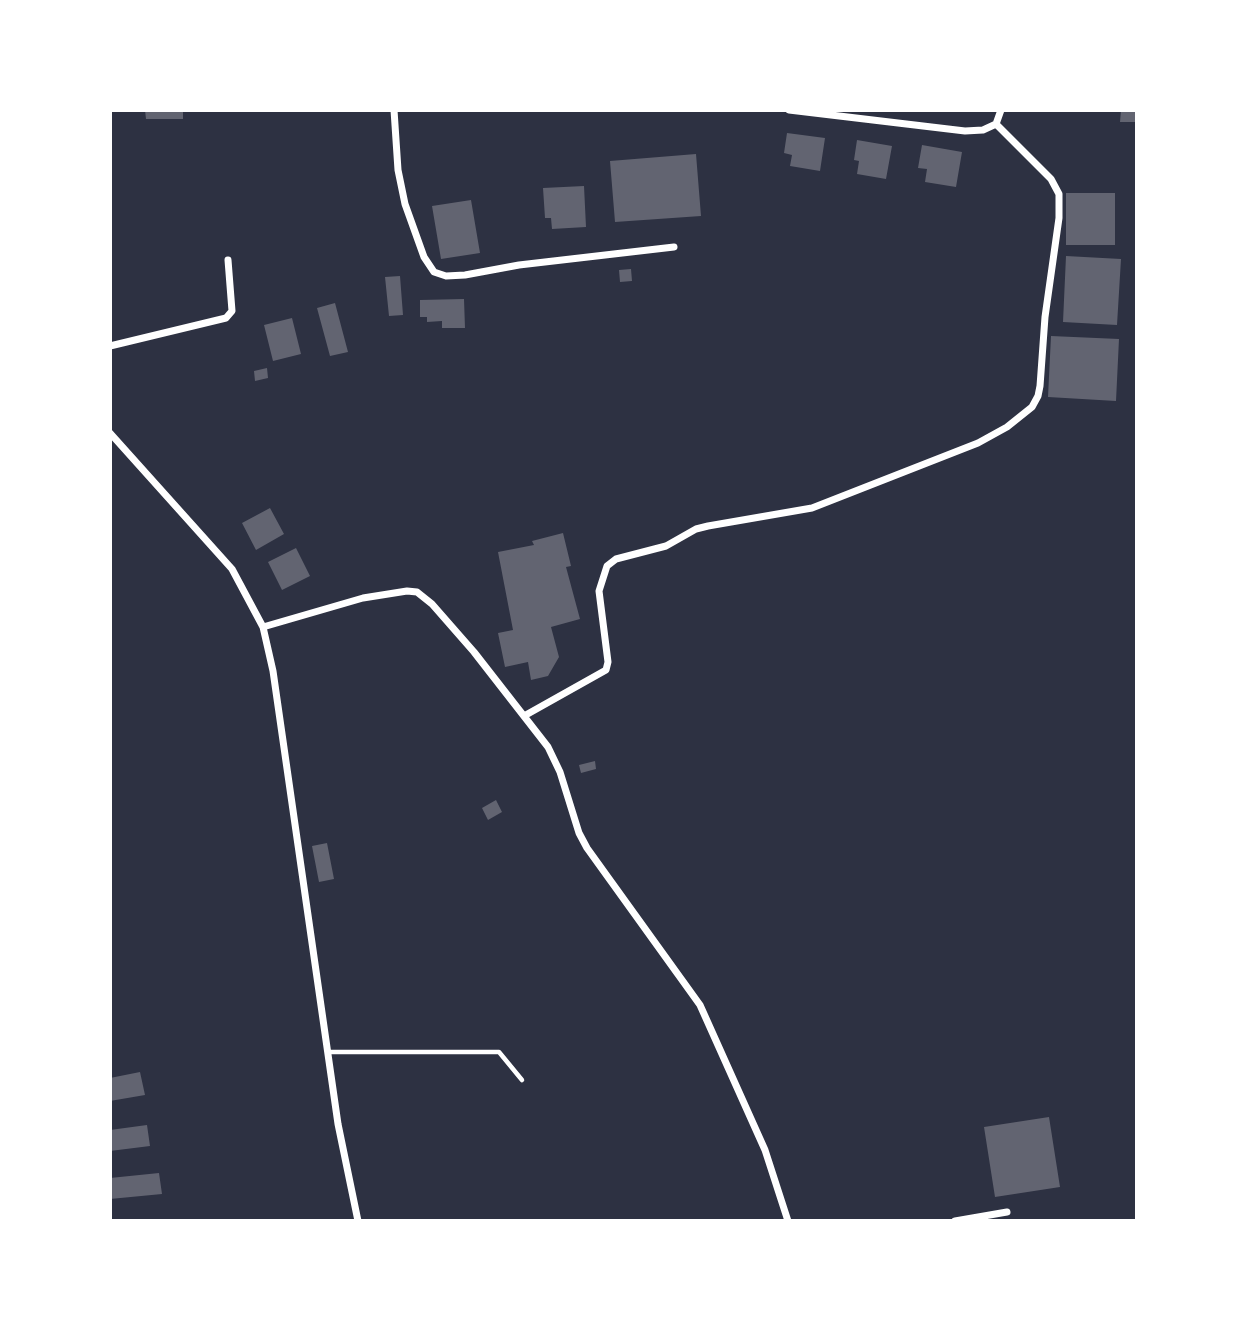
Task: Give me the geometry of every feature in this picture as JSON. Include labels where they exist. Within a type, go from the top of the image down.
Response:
[{"type":"street","points":[[394,110],[397,170],[405,204],[424,257],[434,272],[446,276],[465,275],[519,265],[674,247]]},
{"type":"street","points":[[789,110],[965,131],[983,130],[996,124],[1001,110]]},
{"type":"street","points":[[524,716],[606,670],[608,662],[599,591],[607,566],[615,559],[666,545],[708,526],[812,508],[978,443],[1007,427],[1032,407],[1040,386],[1048,293],[1059,218],[1059,194],[1051,179],[996,124]]},
{"type":"street","points":[[110,346],[226,318],[232,311],[228,260]]},
{"type":"street","points":[[110,433],[232,569],[263,627],[275,685],[338,1124],[358,1221]]},
{"type":"street","points":[[263,627],[363,598],[407,591],[417,592],[432,604],[474,652],[548,747],[579,834],[587,848],[700,1005],[765,1150],[788,1221]]},
{"type":"street","points":[[955,1221],[1007,1212]]},
{"type":"lane","points":[[328,1052],[499,1052],[522,1080]]},
{"type":"building","points":[[145,110],[183,110],[183,119],[146,119]]},
{"type":"building","points":[[1121,110],[1137,110],[1137,122],[1120,122]]},
{"type":"building","points":[[787,133],[825,138],[820,171],[790,166],[792,155],[784,153]]},
{"type":"building","points":[[857,140],[892,146],[886,179],[857,174],[859,161],[854,160]]},
{"type":"building","points":[[922,145],[962,152],[956,187],[925,182],[927,169],[918,168]]},
{"type":"building","points":[[696,154],[701,216],[615,222],[610,161]]},
{"type":"building","points":[[584,186],[586,227],[552,229],[551,218],[545,218],[543,188]]},
{"type":"building","points":[[1066,193],[1115,193],[1115,245],[1066,245]]},
{"type":"building","points":[[471,200],[480,253],[441,259],[432,206]]},
{"type":"building","points":[[1066,256],[1121,259],[1117,325],[1063,322]]},
{"type":"building","points":[[631,269],[632,281],[620,282],[619,270]]},
{"type":"building","points":[[400,276],[403,315],[389,316],[385,277]]},
{"type":"building","points":[[464,299],[465,328],[442,328],[442,321],[427,322],[427,317],[420,317],[420,300]]},
{"type":"building","points":[[335,303],[348,352],[330,356],[317,308]]},
{"type":"building","points":[[292,318],[301,354],[273,361],[264,325]]},
{"type":"building","points":[[1051,336],[1119,339],[1116,401],[1048,397]]},
{"type":"building","points":[[267,368],[268,378],[255,381],[254,371]]},
{"type":"building","points":[[270,508],[284,534],[256,550],[242,523]]},
{"type":"building","points":[[563,533],[571,566],[566,567],[580,619],[551,627],[559,657],[548,676],[531,680],[528,662],[505,667],[498,633],[513,630],[498,552],[534,545],[532,541]]},
{"type":"building","points":[[296,548],[310,576],[282,590],[268,562]]},
{"type":"building","points":[[595,761],[596,769],[581,773],[579,765]]},
{"type":"building","points":[[496,800],[502,812],[488,820],[482,808]]},
{"type":"building","points":[[327,843],[334,879],[319,882],[312,846]]},
{"type":"building","points":[[140,1072],[145,1095],[110,1101],[110,1078]]},
{"type":"building","points":[[1049,1117],[1060,1187],[995,1197],[984,1127]]},
{"type":"building","points":[[147,1125],[150,1146],[110,1151],[110,1130]]},
{"type":"building","points":[[159,1173],[162,1194],[110,1199],[110,1178]]}]
